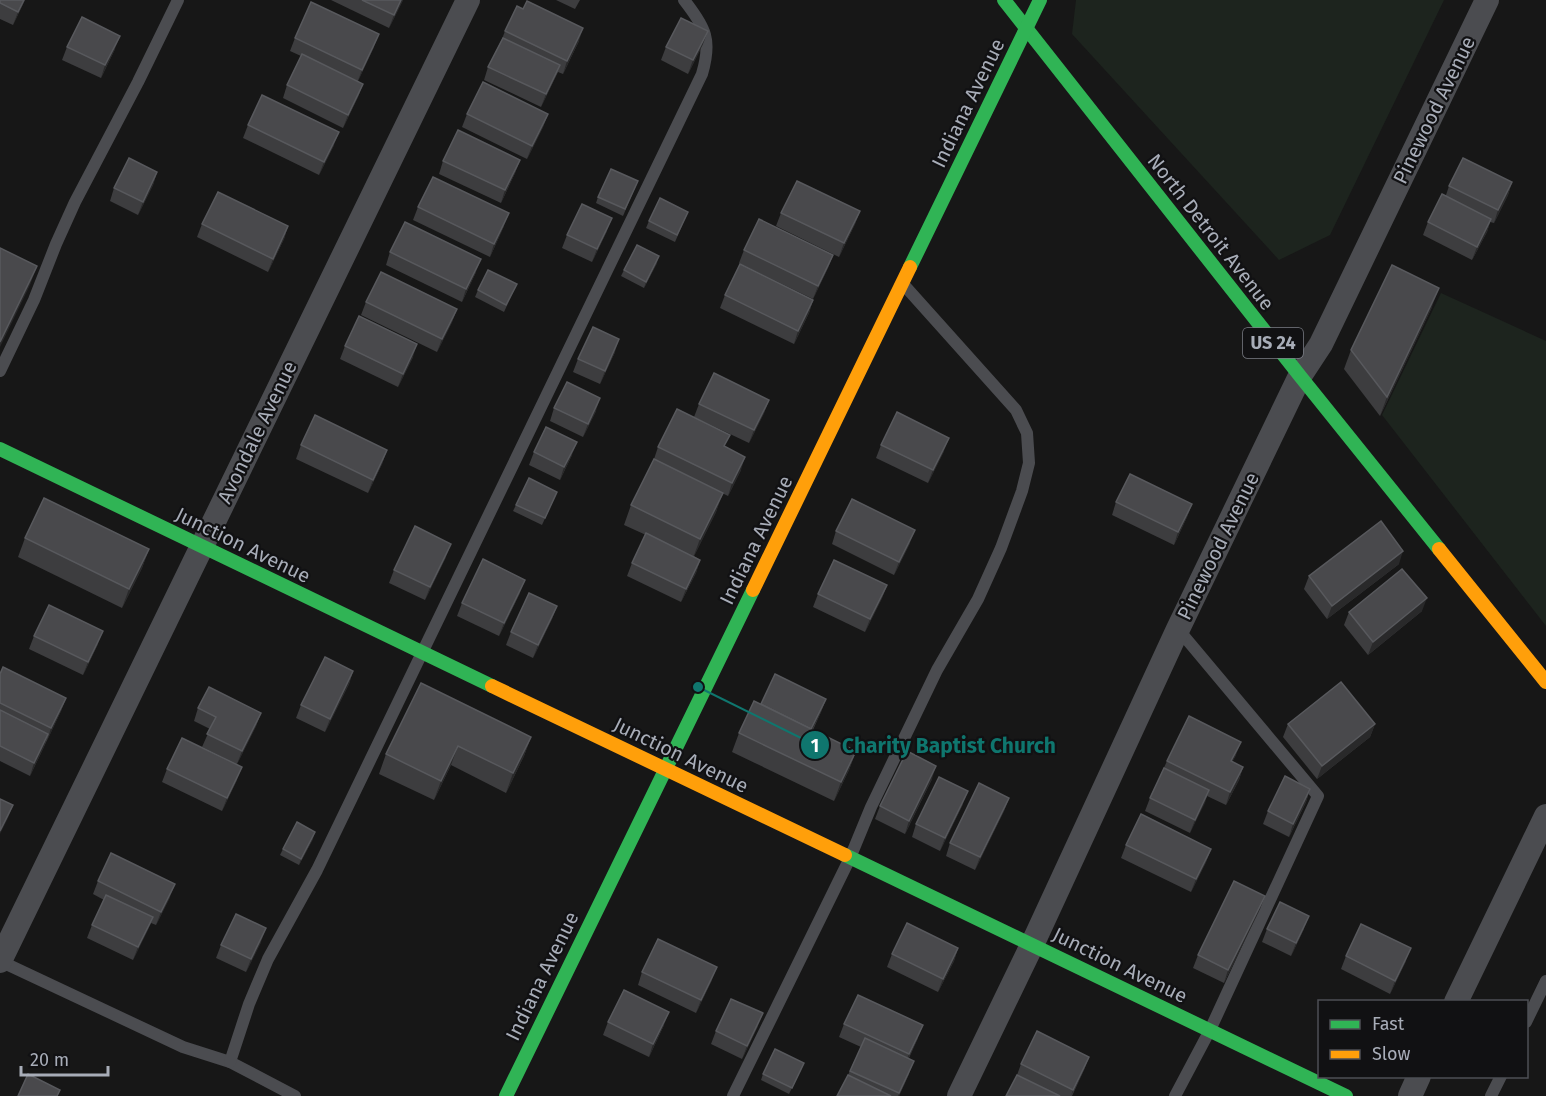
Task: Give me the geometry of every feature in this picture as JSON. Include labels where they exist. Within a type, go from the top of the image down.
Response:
[{"type":"street","name":"Avondale Avenue","points":[[0,961],[468,0]]},
{"type":"street","name":"North Detroit Avenue","points":[[1004,0],[1300,376],[1546,682]]},
{"type":"street","name":"Indiana Avenue","points":[[506,1096],[1040,0]]},
{"type":"street","name":"Pinewood Avenue","points":[[959,1096],[1032,945],[1178,629],[1300,376],[1321,344],[1487,0]]},
{"type":"street","name":"Junction Avenue","points":[[0,449],[1346,1096]]},
{"type":"street","points":[[1457,1000],[1546,816]]},
{"type":"street","points":[[1410,1096],[1419,1078]]},
{"type":"lane","points":[[0,371],[34,300],[75,202],[178,0]]},
{"type":"lane","points":[[231,1062],[249,1004],[268,959],[317,870],[702,74],[708,55],[707,38],[697,16],[684,0]]},
{"type":"lane","points":[[733,1096],[850,858],[876,796],[937,670],[978,598],[1001,548],[1022,491],[1029,463],[1027,433],[1016,410],[902,283]]},
{"type":"lane","points":[[1175,1096],[1210,1030],[1318,796],[1178,629]]},
{"type":"lane","points":[[0,961],[183,1047],[231,1062],[295,1096]]},
{"type":"lane","points":[[1528,1020],[1546,981]]},
{"type":"lane","points":[[1491,1096],[1500,1078]]},
{"type":"shaded area","points":[[1076,0],[1444,0],[1330,235],[1279,260],[1072,34]]},
{"type":"shaded area","points":[[1441,293],[1546,341],[1546,626],[1382,415]]},
{"type":"building","points":[[0,0],[24,0],[18,12],[0,3]]},
{"type":"building","points":[[362,0],[401,0],[394,15]]},
{"type":"building","points":[[527,1],[583,28],[567,61],[505,31],[517,6],[523,9]]},
{"type":"building","points":[[311,2],[379,34],[362,70],[295,38]]},
{"type":"building","points":[[82,17],[120,36],[105,65],[67,47]]},
{"type":"building","points":[[681,18],[708,31],[693,60],[666,47]]},
{"type":"building","points":[[503,38],[560,65],[546,94],[488,67]]},
{"type":"building","points":[[302,54],[363,84],[348,115],[287,85]]},
{"type":"building","points":[[483,82],[548,114],[532,146],[467,114]]},
{"type":"building","points":[[262,95],[339,132],[324,162],[248,125]]},
{"type":"building","points":[[458,130],[520,160],[505,190],[443,161]]},
{"type":"building","points":[[129,158],[157,172],[143,202],[114,188]]},
{"type":"building","points":[[1463,158],[1512,182],[1498,210],[1449,186]]},
{"type":"building","points":[[611,169],[638,181],[625,209],[598,197]]},
{"type":"building","points":[[433,177],[509,213],[494,244],[418,207]]},
{"type":"building","points":[[797,181],[860,211],[844,243],[781,213]]},
{"type":"building","points":[[218,192],[288,226],[273,259],[202,224]]},
{"type":"building","points":[[1442,194],[1491,219],[1477,247],[1428,222]]},
{"type":"building","points":[[660,198],[688,212],[677,235],[649,221]]},
{"type":"building","points":[[582,204],[612,218],[597,249],[567,235]]},
{"type":"building","points":[[759,219],[833,255],[818,286],[744,250]]},
{"type":"building","points":[[405,222],[481,259],[466,289],[390,252]]},
{"type":"building","points":[[637,245],[659,256],[646,282],[624,270]]},
{"type":"building","points":[[0,248],[37,266],[0,342]]},
{"type":"building","points":[[740,264],[813,300],[798,331],[725,295]]},
{"type":"building","points":[[1392,265],[1439,288],[1387,397],[1351,350]]},
{"type":"building","points":[[488,270],[517,284],[506,305],[478,290]]},
{"type":"building","points":[[381,272],[457,309],[442,339],[366,302]]},
{"type":"building","points":[[359,316],[417,344],[403,374],[345,346]]},
{"type":"building","points":[[593,327],[619,339],[605,371],[578,359]]},
{"type":"building","points":[[714,373],[769,400],[754,430],[699,404]]},
{"type":"building","points":[[567,382],[600,398],[588,424],[554,408]]},
{"type":"building","points":[[677,409],[730,435],[724,446],[745,457],[732,483],[658,447]]},
{"type":"building","points":[[897,412],[949,438],[933,470],[881,445]]},
{"type":"building","points":[[315,415],[387,450],[373,480],[301,445]]},
{"type":"building","points":[[546,427],[577,442],[564,467],[534,452]]},
{"type":"building","points":[[654,459],[723,493],[700,539],[631,505]]},
{"type":"building","points":[[1130,474],[1192,504],[1178,532],[1116,502]]},
{"type":"building","points":[[529,478],[557,492],[545,518],[516,505]]},
{"type":"building","points":[[44,498],[149,549],[129,589],[25,538]]},
{"type":"building","points":[[852,499],[915,530],[899,562],[836,531]]},
{"type":"building","points":[[1381,521],[1403,551],[1332,606],[1309,576]]},
{"type":"building","points":[[415,526],[451,544],[430,587],[394,570]]},
{"type":"building","points":[[646,533],[700,560],[686,589],[632,563]]},
{"type":"building","points":[[483,559],[525,580],[504,623],[462,603]]},
{"type":"building","points":[[834,560],[887,585],[870,619],[818,594]]},
{"type":"building","points":[[1402,569],[1427,598],[1373,642],[1349,612]]},
{"type":"building","points":[[529,593],[557,606],[538,645],[511,632]]},
{"type":"building","points":[[49,605],[103,631],[88,662],[34,636]]},
{"type":"building","points":[[325,657],[353,671],[330,719],[301,705]]},
{"type":"building","points":[[3,667],[66,698],[51,728],[0,703],[0,674]]},
{"type":"building","points":[[775,674],[826,699],[811,729],[761,704]]},
{"type":"building","points":[[1341,682],[1375,724],[1322,766],[1288,724]]},
{"type":"building","points":[[421,683],[531,737],[513,773],[458,746],[441,781],[386,754]]},
{"type":"building","points":[[209,687],[261,713],[242,751],[207,734],[216,717],[198,708]]},
{"type":"building","points":[[754,701],[856,751],[841,782],[739,733]]},
{"type":"building","points":[[0,710],[48,734],[34,763],[0,746]]},
{"type":"building","points":[[1189,716],[1241,742],[1231,761],[1243,767],[1230,792],[1167,761]]},
{"type":"building","points":[[182,738],[242,767],[227,798],[167,769]]},
{"type":"building","points":[[907,751],[936,766],[909,821],[880,806]]},
{"type":"building","points":[[1164,768],[1209,790],[1195,820],[1150,798]]},
{"type":"building","points":[[1285,776],[1310,789],[1293,824],[1268,811]]},
{"type":"building","points":[[939,777],[968,791],[945,838],[916,824]]},
{"type":"building","points":[[979,783],[1009,798],[980,857],[950,843]]},
{"type":"building","points":[[0,799],[13,805],[0,831]]},
{"type":"building","points":[[1141,814],[1211,849],[1196,879],[1126,845]]},
{"type":"building","points":[[297,822],[315,832],[301,859],[283,849]]},
{"type":"building","points":[[111,853],[175,884],[161,912],[98,881]]},
{"type":"building","points":[[1234,881],[1265,896],[1228,970],[1198,955]]},
{"type":"building","points":[[106,895],[153,917],[138,947],[92,925]]},
{"type":"building","points":[[1280,902],[1309,916],[1296,943],[1267,929]]},
{"type":"building","points":[[236,914],[266,928],[251,959],[221,945]]},
{"type":"building","points":[[907,923],[958,948],[943,979],[892,954]]},
{"type":"building","points":[[1361,924],[1411,948],[1395,981],[1346,956]]},
{"type":"building","points":[[658,939],[717,967],[701,1000],[642,972]]},
{"type":"building","points":[[624,990],[669,1012],[653,1044],[608,1022]]},
{"type":"building","points":[[858,995],[923,1025],[909,1054],[844,1024]]},
{"type":"building","points":[[731,999],[763,1013],[747,1046],[716,1031]]},
{"type":"building","points":[[1037,1031],[1089,1057],[1073,1090],[1021,1064]]},
{"type":"building","points":[[865,1038],[914,1061],[899,1093],[850,1071]]},
{"type":"building","points":[[775,1049],[804,1063],[792,1088],[763,1074]]},
{"type":"building","points":[[28,1074],[60,1090],[57,1096],[18,1096]]},
{"type":"building","points":[[848,1075],[891,1096],[837,1096]]},
{"type":"building","points":[[1017,1075],[1060,1096],[1006,1096]]},
{"type":"traffic: fast","points":[[1004,0],[1439,549]]},
{"type":"traffic: fast","points":[[910,267],[1040,0]]},
{"type":"traffic: fast","points":[[0,449],[492,686]]},
{"type":"traffic: fast","points":[[506,1096],[753,590]]},
{"type":"traffic: fast","points":[[845,855],[1346,1096]]},
{"type":"traffic: slow","points":[[753,590],[910,267]]},
{"type":"traffic: slow","points":[[1439,549],[1546,682]]},
{"type":"traffic: slow","points":[[492,686],[845,855]]},
{"type":"place","name":"Charity Baptist Church","points":[[698,687]]}]
